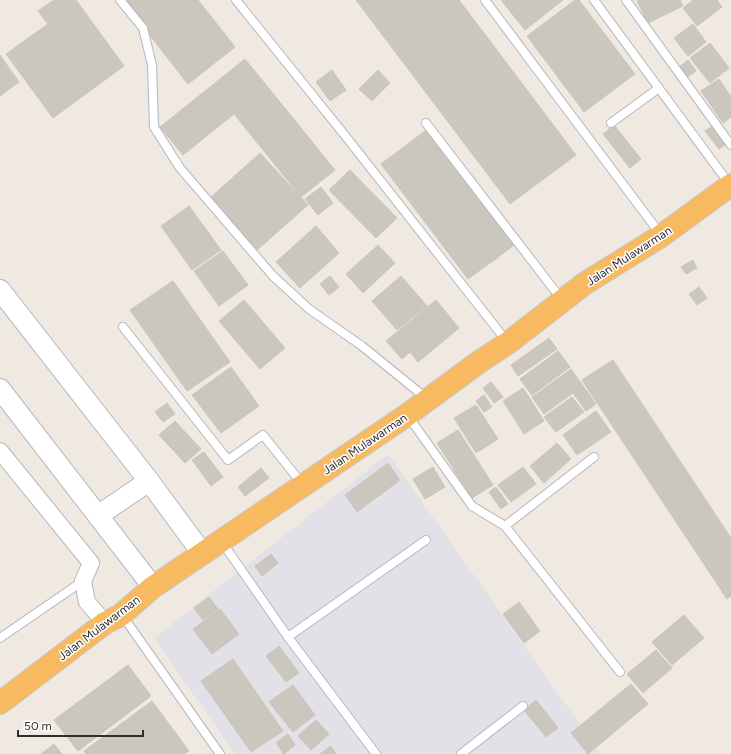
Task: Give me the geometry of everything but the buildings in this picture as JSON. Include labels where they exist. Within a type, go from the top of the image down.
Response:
[{"type":"highway","name":"Jalan Mulawarman","points":[[0,702],[113,619],[153,587],[429,400],[479,362],[508,343],[584,284],[661,236],[731,185]]},
{"type":"street","points":[[0,290],[150,481],[202,553]]},
{"type":"street","points":[[0,389],[99,515],[153,587]]},
{"type":"street","points":[[0,451],[91,563],[83,581],[87,602],[113,619]]},
{"type":"street","points":[[99,515],[150,481]]},
{"type":"lane","points":[[120,0],[143,28],[152,65],[154,127],[180,168],[273,276],[309,310],[362,346],[429,400]]},
{"type":"lane","points":[[236,0],[347,138],[508,343]]},
{"type":"lane","points":[[485,0],[661,236]]},
{"type":"lane","points":[[594,0],[731,185]]},
{"type":"lane","points":[[626,0],[731,145]]},
{"type":"lane","points":[[611,123],[659,88]]},
{"type":"lane","points":[[426,123],[563,301]]},
{"type":"lane","points":[[123,327],[228,460],[263,435],[303,486]]},
{"type":"lane","points":[[407,415],[472,506],[505,526],[620,672]]},
{"type":"lane","points":[[505,526],[594,457]]},
{"type":"lane","points":[[288,637],[426,540]]},
{"type":"lane","points":[[222,541],[288,637],[376,754]]},
{"type":"lane","points":[[0,638],[83,581]]},
{"type":"lane","points":[[113,619],[220,754]]},
{"type":"lane","points":[[460,754],[522,706]]},
{"type":"shaded area","points":[[388,454],[601,754],[235,754],[154,638]]}]
